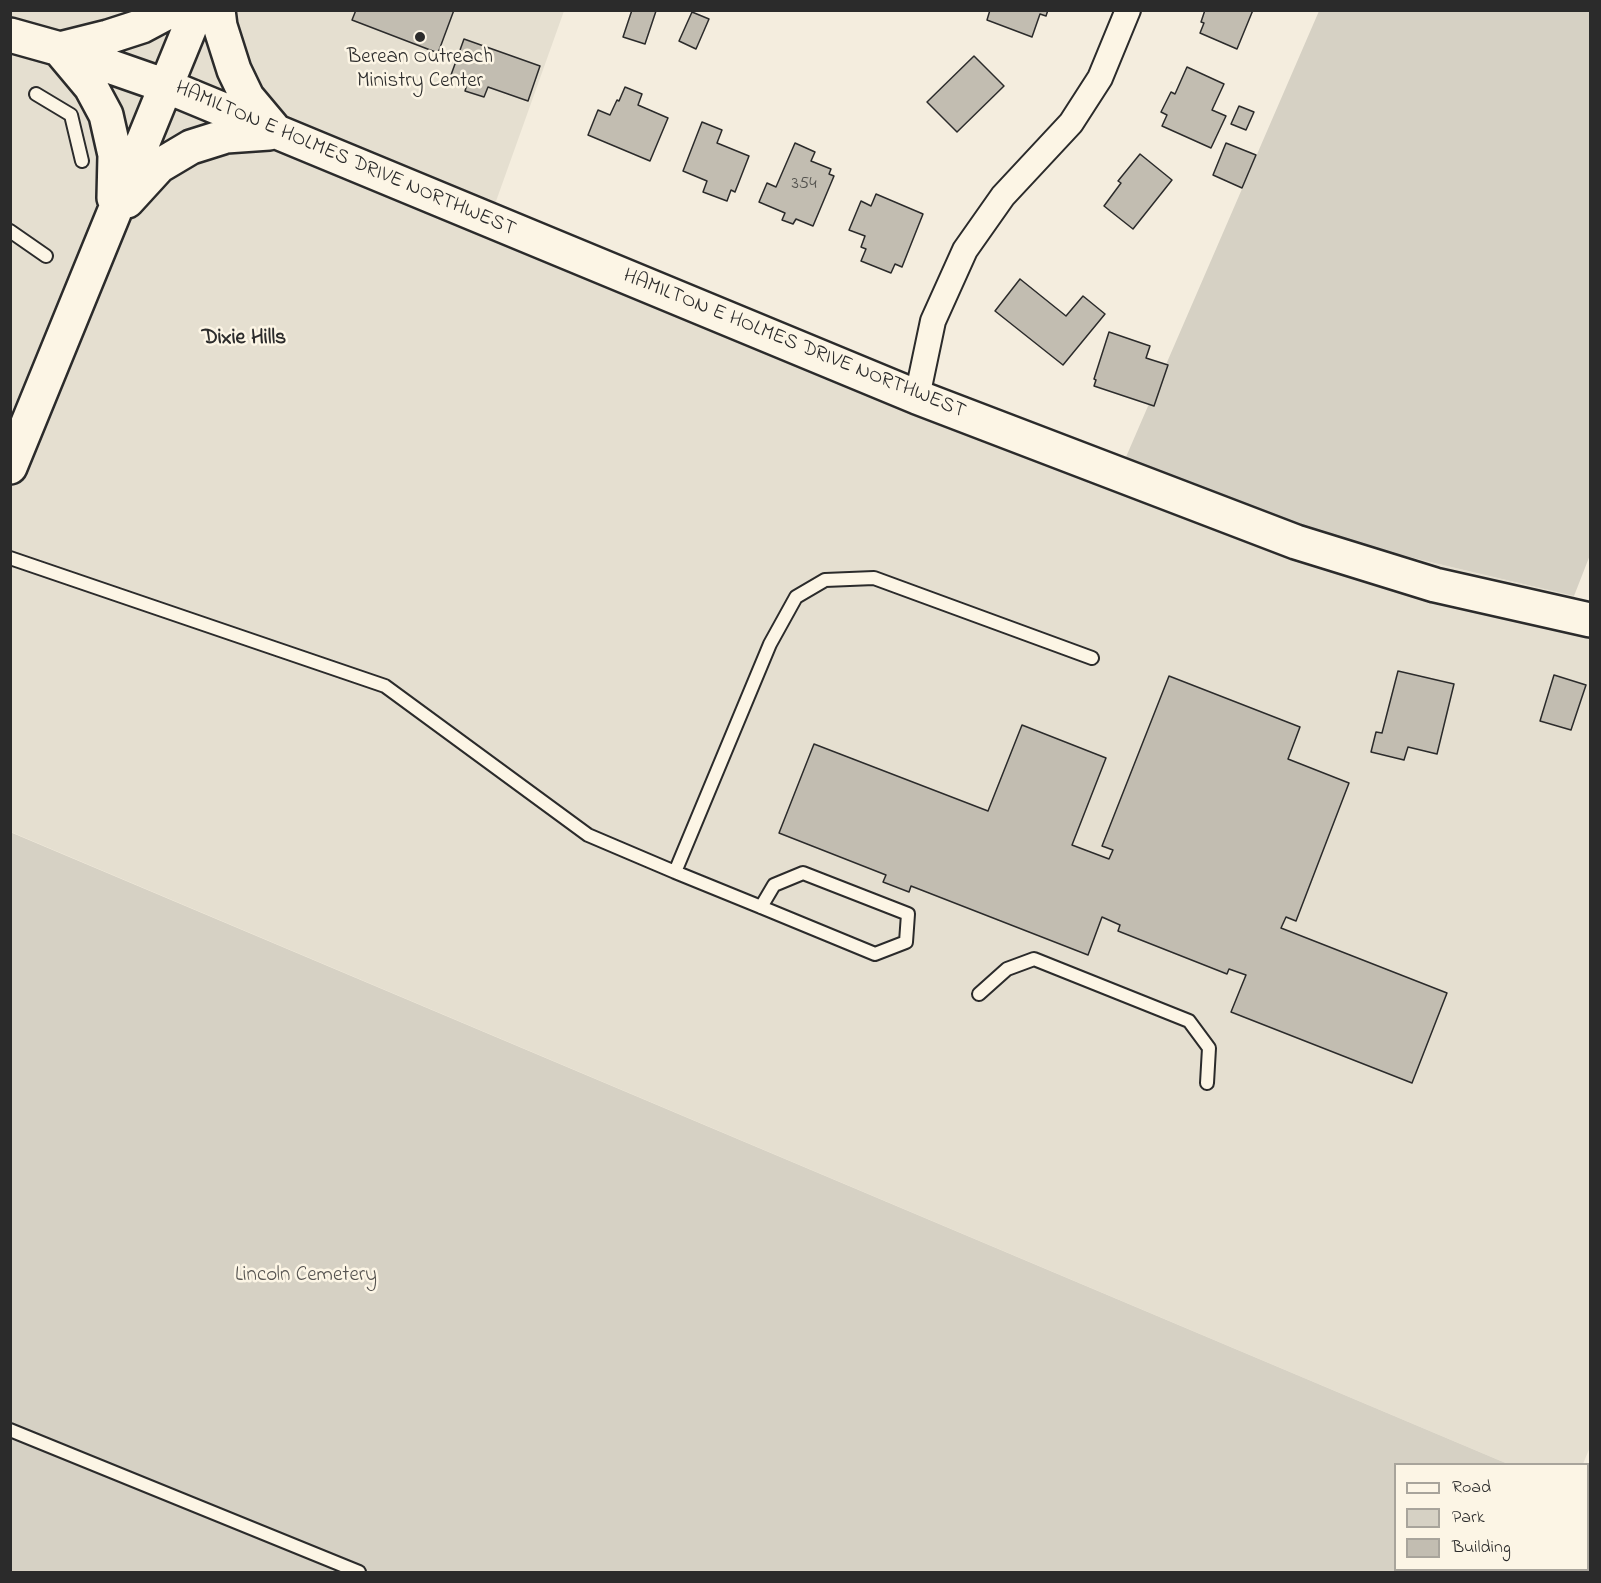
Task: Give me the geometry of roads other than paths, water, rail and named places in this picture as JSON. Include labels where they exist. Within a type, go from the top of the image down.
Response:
[{"type":"main road","points":[[113,215],[114,154],[106,115],[91,87],[60,49],[142,26],[172,10]]},
{"type":"main road","points":[[10,467],[197,10]]},
{"type":"main road","points":[[218,10],[220,26],[234,70],[247,97],[277,132]]},
{"type":"main road","name":"HAMILTON E HOLMES DRIVE NORTHWEST","points":[[10,35],[60,49],[166,86],[916,397],[1296,542],[1435,585],[1590,620]]},
{"type":"main road","points":[[113,215],[159,166],[191,147],[226,136],[277,132]]},
{"type":"street","points":[[916,397],[933,321],[965,250],[1003,196],[1071,123],[1101,78],[1128,10]]},
{"type":"lane","points":[[36,94],[71,115],[82,161]]},
{"type":"lane","points":[[10,231],[46,256]]},
{"type":"lane","points":[[10,558],[385,686],[588,835],[675,872],[875,954],[906,942],[908,914],[802,873],[774,885],[761,907]]},
{"type":"lane","points":[[675,872],[770,644],[796,597],[825,580],[874,578],[1092,658]]},
{"type":"lane","points":[[979,994],[1006,969],[1034,959],[1189,1021],[1209,1048],[1207,1083]]},
{"type":"lane","points":[[10,1430],[359,1572]]},
{"type":"place","name":"Berean Outreach Ministry Center","points":[[420,37]]},
{"type":"district","name":"Dixie Hills","points":[[244,339]]},
{"type":"park label","name":"Lincoln Cemetery","points":[[306,1277]]}]
